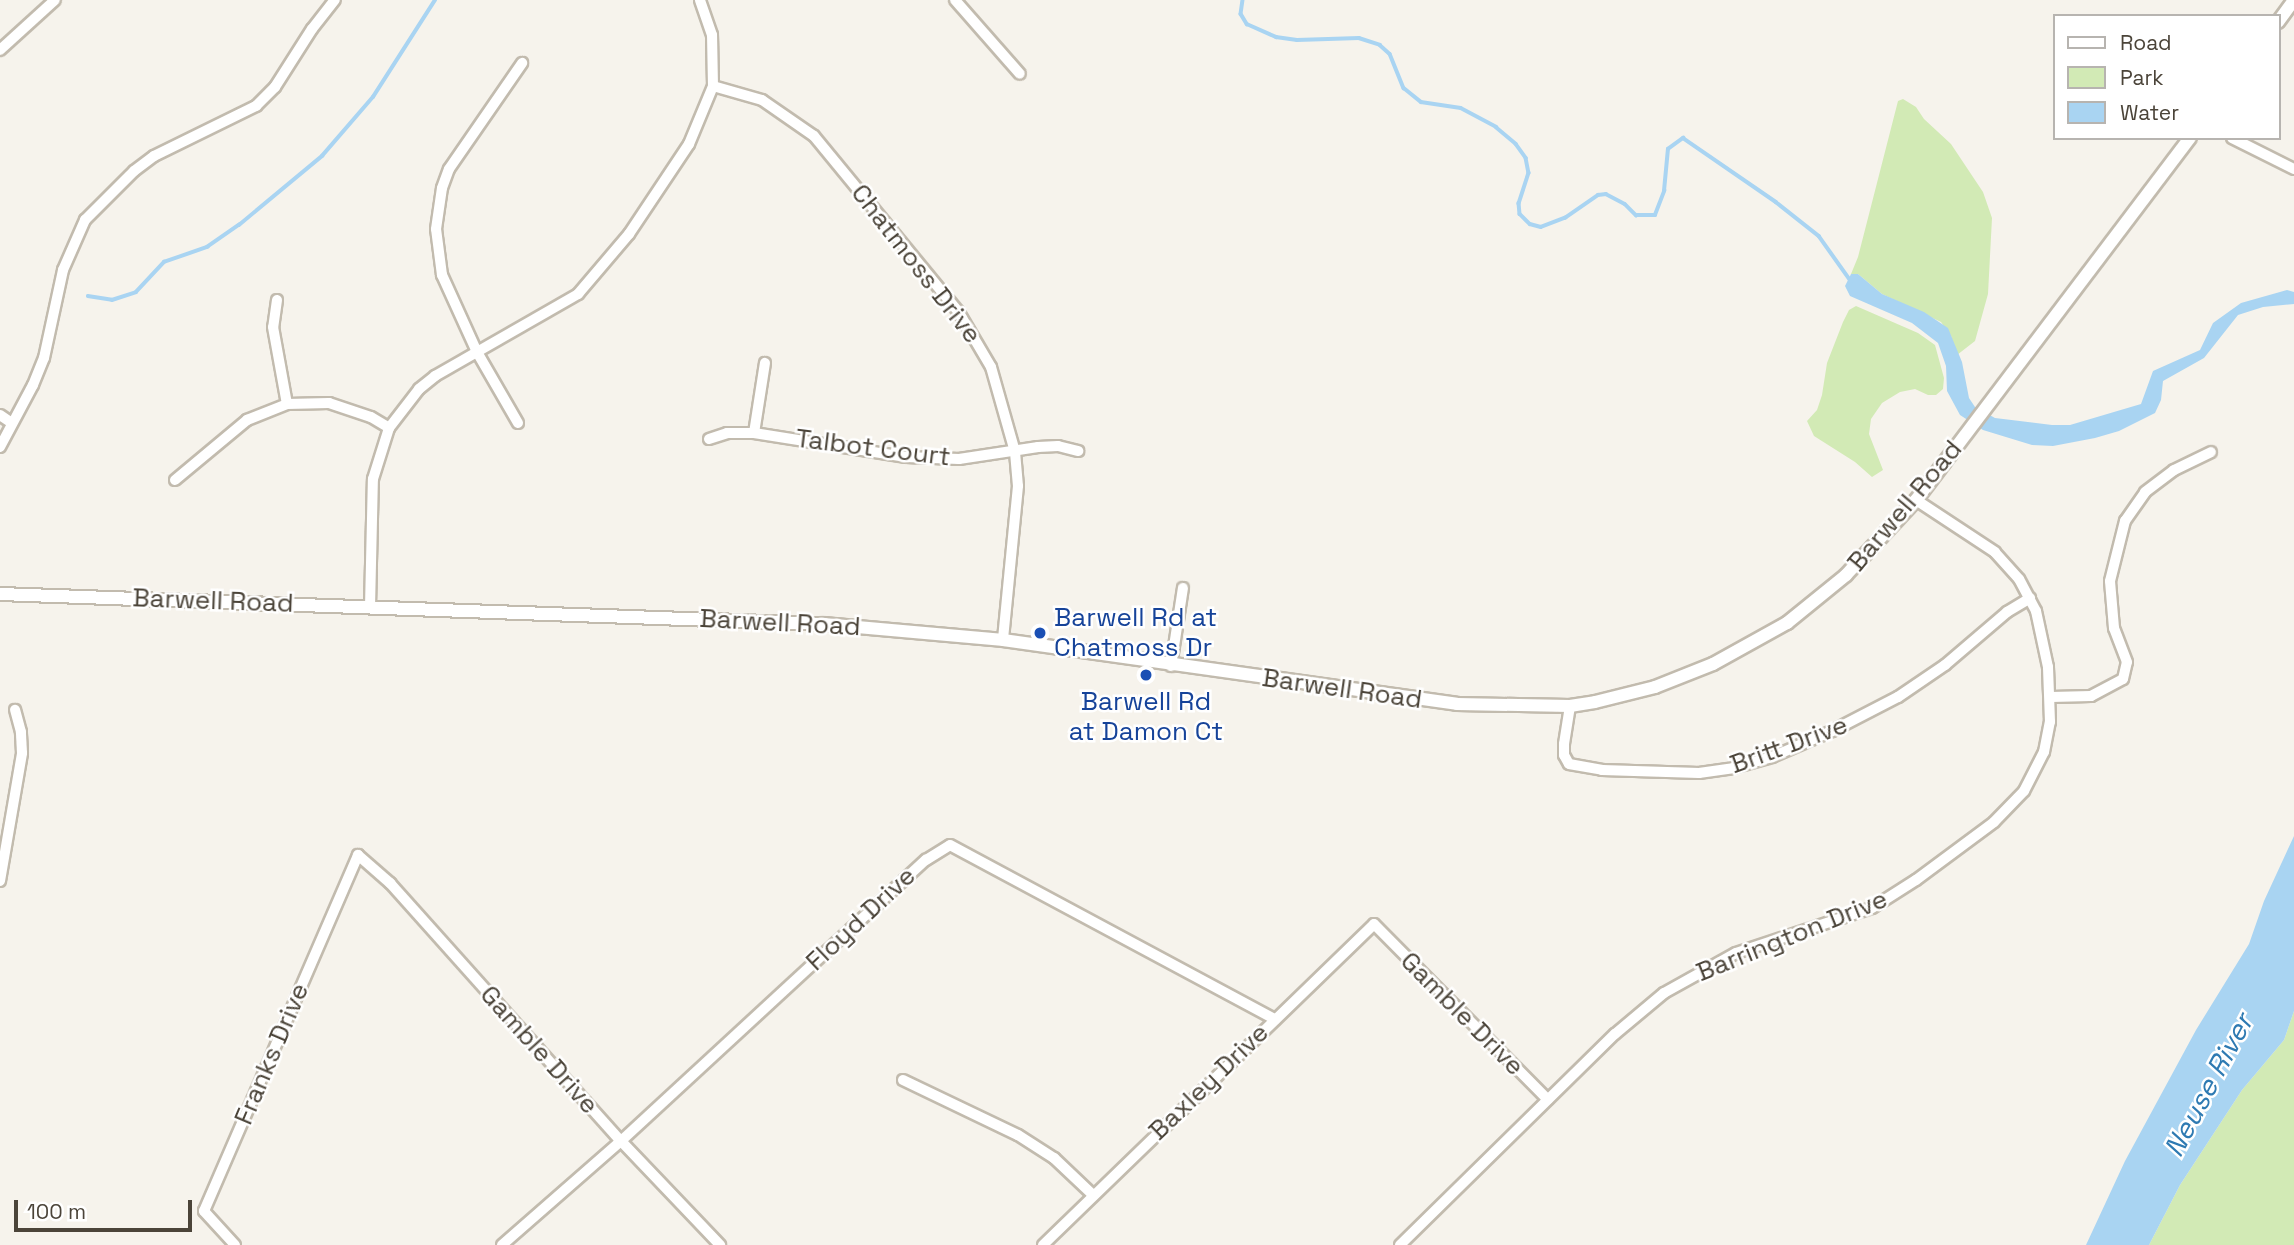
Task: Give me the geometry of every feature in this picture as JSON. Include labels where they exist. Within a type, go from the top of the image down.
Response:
[{"type":"street","points":[[0,50],[55,0]]},
{"type":"street","points":[[0,447],[33,385],[44,358],[63,270],[85,220],[134,171],[154,156],[256,106],[275,87],[312,29],[335,0]]},
{"type":"street","points":[[370,607],[373,479],[389,428],[427,383],[578,294],[603,268],[629,234],[689,144],[713,86],[712,35],[700,0]]},
{"type":"street","points":[[955,0],[1020,74]]},
{"type":"street","points":[[2280,19],[2294,0]]},
{"type":"street","points":[[517,424],[477,352],[442,275],[438,251],[438,209],[449,169],[522,63]]},
{"type":"street","name":"Chatmoss Drive","points":[[713,86],[762,100],[814,136],[958,311],[991,367],[1015,452],[1017,519],[1003,640]]},
{"type":"street","name":"Barwell Road","points":[[0,594],[263,601],[824,624],[1003,640],[1171,666],[1457,704],[1570,706],[1655,687],[1701,669],[1759,640],[1816,602],[1846,575],[1916,500],[2188,140]]},
{"type":"street","points":[[2236,140],[2294,169]]},
{"type":"street","points":[[277,300],[273,327],[287,404]]},
{"type":"street","points":[[754,433],[765,363]]},
{"type":"street","points":[[176,480],[247,419],[287,404],[329,403],[371,417],[389,428]]},
{"type":"street","points":[[0,415],[12,423]]},
{"type":"street","name":"Talbot Court","points":[[709,439],[727,433],[754,433],[906,457],[959,459],[1058,446],[1078,451]]},
{"type":"street","points":[[2051,697],[2091,696],[2123,679],[2127,662],[2114,628],[2110,581],[2124,521],[2145,492],[2174,470],[2211,452]]},
{"type":"street","name":"Barrington Drive","points":[[1400,1245],[1639,1013],[1688,977],[1736,953],[1872,908],[1916,880],[1994,821],[2024,791],[2040,764],[2048,737],[2051,697],[2044,643],[2030,598],[2015,573],[1996,552],[1916,500]]},
{"type":"street","points":[[1171,666],[1183,588]]},
{"type":"street","name":"Britt Drive","points":[[1570,706],[1564,744],[1564,755],[1569,764],[1602,770],[1699,773],[1743,766],[1832,731],[1898,697],[1945,665],[2007,612],[2030,598]]},
{"type":"street","points":[[0,881],[22,753],[21,732],[15,710]]},
{"type":"street","name":"Floyd Drive","points":[[502,1245],[621,1141],[926,860],[950,845],[1275,1018]]},
{"type":"street","name":"Gamble Drive","points":[[358,855],[390,883],[621,1141],[720,1245]]},
{"type":"street","name":"Franks Drive","points":[[235,1245],[204,1211],[358,855]]},
{"type":"street","name":"Baxley Drive","points":[[1043,1245],[1275,1018],[1374,924],[1377,927]]},
{"type":"street","name":"Gamble Drive","points":[[1377,927],[1548,1100]]},
{"type":"street","points":[[903,1080],[1018,1135],[1054,1158],[1093,1195]]},
{"type":"green space","points":[[1903,99],[1916,107],[1924,119],[1951,144],[1983,192],[1992,218],[1988,294],[1975,341],[1957,355],[1951,336],[1941,322],[1882,294],[1858,274],[1851,274],[1858,257],[1898,101]]},
{"type":"green space","points":[[1856,306],[1918,333],[1935,345],[1944,378],[1943,389],[1936,395],[1928,395],[1915,389],[1900,392],[1882,403],[1871,419],[1869,434],[1883,470],[1872,477],[1855,462],[1814,436],[1807,421],[1817,410],[1827,363],[1843,322],[1849,310]]},
{"type":"green space","points":[[2294,1011],[2294,1245],[2149,1245],[2180,1185],[2242,1090],[2284,1040]]},
{"type":"water","points":[[1851,274],[1858,274],[1882,294],[1924,312],[1948,328],[1962,362],[1969,398],[1975,407],[1995,418],[2052,425],[2070,425],[2141,404],[2153,371],[2200,350],[2213,323],[2241,303],[2287,290],[2294,292],[2294,304],[2263,307],[2238,315],[2204,358],[2163,381],[2161,400],[2155,413],[2119,431],[2095,438],[2053,446],[2032,445],[1983,430],[1960,415],[1947,391],[1946,366],[1938,343],[1912,323],[1850,296],[1845,286]]},
{"type":"water","name":"Neuse River","points":[[2294,836],[2294,1011],[2284,1040],[2242,1090],[2180,1185],[2149,1245],[2086,1245],[2125,1161],[2196,1030],[2249,944],[2264,901]]},
{"type":"waterway","points":[[88,296],[112,300],[136,292],[164,262],[207,247],[239,225],[322,156],[373,97],[435,0]]},
{"type":"waterway","points":[[1243,0],[1241,14],[1247,24],[1276,37],[1297,40],[1359,38],[1380,45],[1390,54],[1404,88],[1421,102],[1461,108],[1496,127],[1516,144],[1526,158],[1529,173],[1519,203],[1520,214],[1530,224],[1541,227],[1565,218],[1598,195],[1606,194],[1625,204],[1636,215],[1655,215],[1664,191],[1668,149],[1683,138],[1776,202],[1819,236],[1851,281]]},
{"type":"place","name":"Barwell Rd at Chatmoss Dr","points":[[1040,633]]},
{"type":"place","name":"Barwell Rd at Damon Ct","points":[[1146,675]]}]
